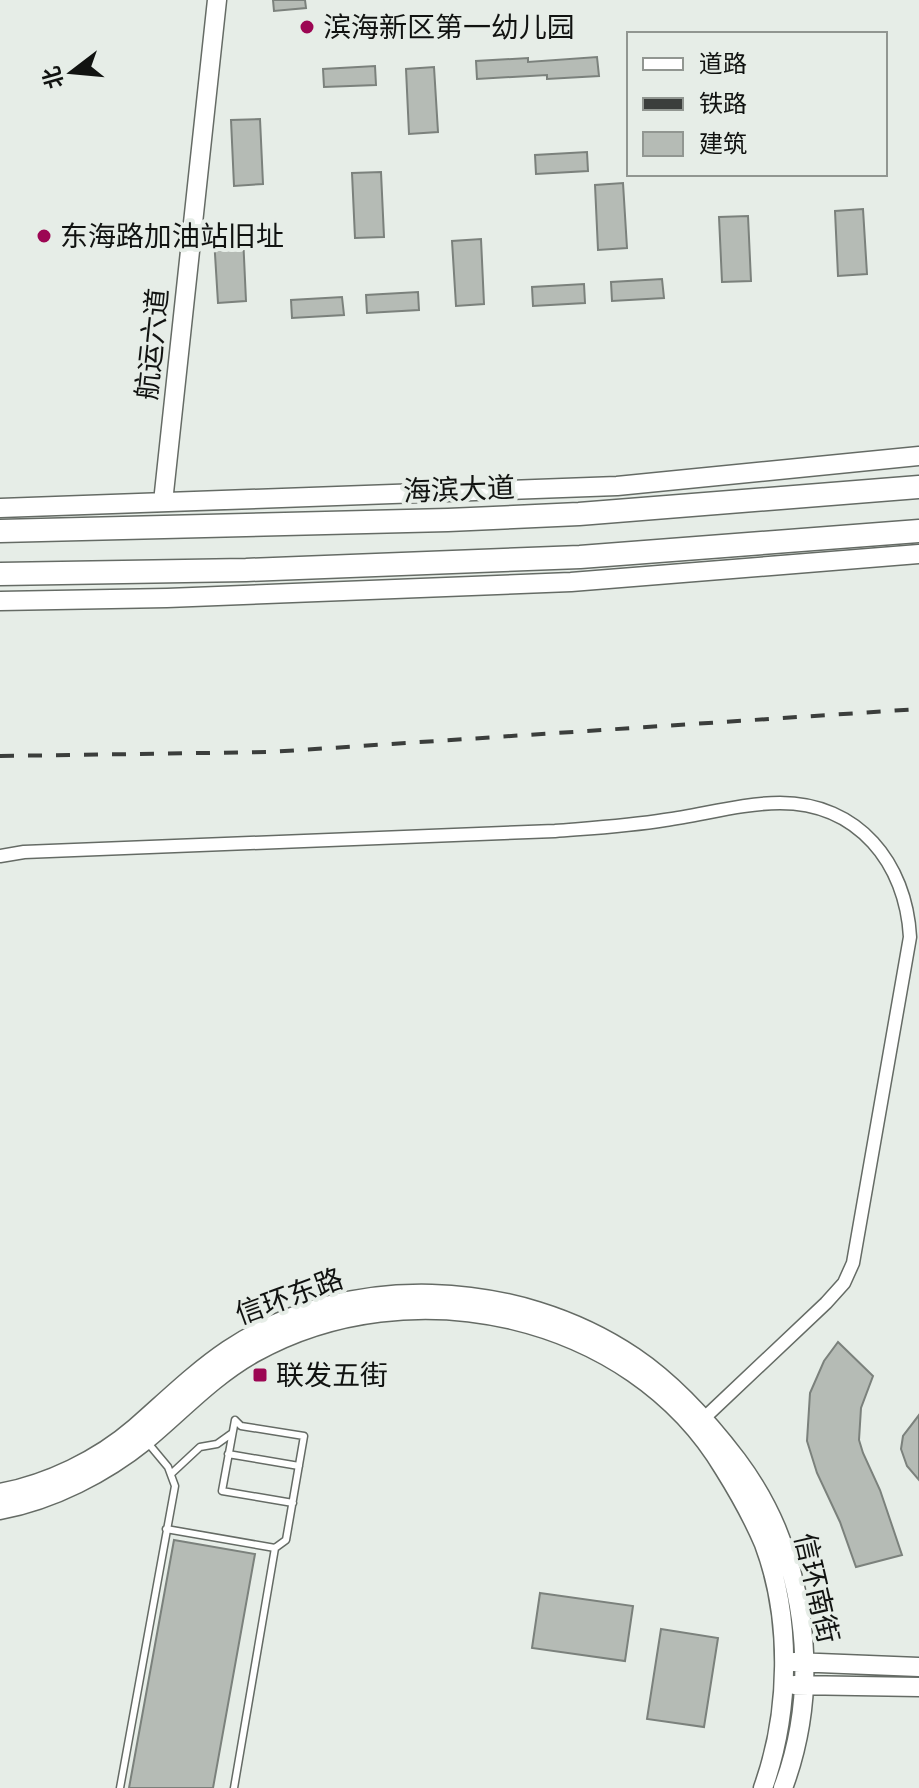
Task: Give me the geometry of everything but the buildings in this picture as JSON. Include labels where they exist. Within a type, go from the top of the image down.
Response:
[{"type":"highway","name":"海滨大道","points":[[0,531],[579,514],[919,487]]},
{"type":"highway","points":[[0,574],[262,569],[564,558],[919,531]]},
{"type":"street","name":"航运六道","points":[[163,502],[217,0]]},
{"type":"street","points":[[0,508],[617,486],[919,456]]},
{"type":"street","points":[[0,601],[167,598],[571,582],[919,554]]},
{"type":"street","points":[[0,856],[24,852],[628,826],[758,804],[784,803],[824,809],[864,833],[879,849],[903,890],[910,937],[853,1263],[844,1283],[826,1303],[698,1423]]},
{"type":"street","name":"信环东路","points":[[0,1510],[70,1487],[115,1462],[187,1380],[228,1350],[271,1326],[340,1303],[406,1295],[457,1296],[497,1300],[561,1319],[604,1339],[638,1360],[698,1423]]},
{"type":"street","name":"信环南街","points":[[698,1423],[741,1465],[766,1509],[787,1562],[801,1618],[799,1663],[783,1685],[775,1746],[763,1788]]},
{"type":"street","name":"信环南街","points":[[698,1423],[756,1526],[770,1567],[780,1619],[805,1685],[798,1741],[783,1788]]},
{"type":"street","name":"信环东路","points":[[0,1493],[76,1466],[140,1434]]},
{"type":"street","points":[[801,1618],[814,1645],[828,1656],[855,1666]]},
{"type":"street","points":[[799,1663],[919,1667]]},
{"type":"street","points":[[799,1663],[829,1679],[858,1686]]},
{"type":"street","points":[[783,1685],[919,1687]]},
{"type":"lane","points":[[234,1788],[275,1548],[286,1540],[293,1503],[304,1436],[241,1426],[235,1420],[222,1491],[293,1503]]},
{"type":"lane","points":[[120,1788],[175,1486],[171,1474],[140,1434]]},
{"type":"lane","points":[[171,1474],[200,1447],[217,1444],[231,1434]]},
{"type":"lane","points":[[228,1454],[299,1466]]},
{"type":"lane","points":[[166,1529],[275,1548]]},
{"type":"railway","points":[[0,756],[270,752],[919,709]]},
{"type":"place","name":"滨海新区第一幼儿园","points":[[307,27]]},
{"type":"place","name":"东海路加油站旧址","points":[[44,236]]},
{"type":"place","name":"联发五街","points":[[260,1375]]}]
